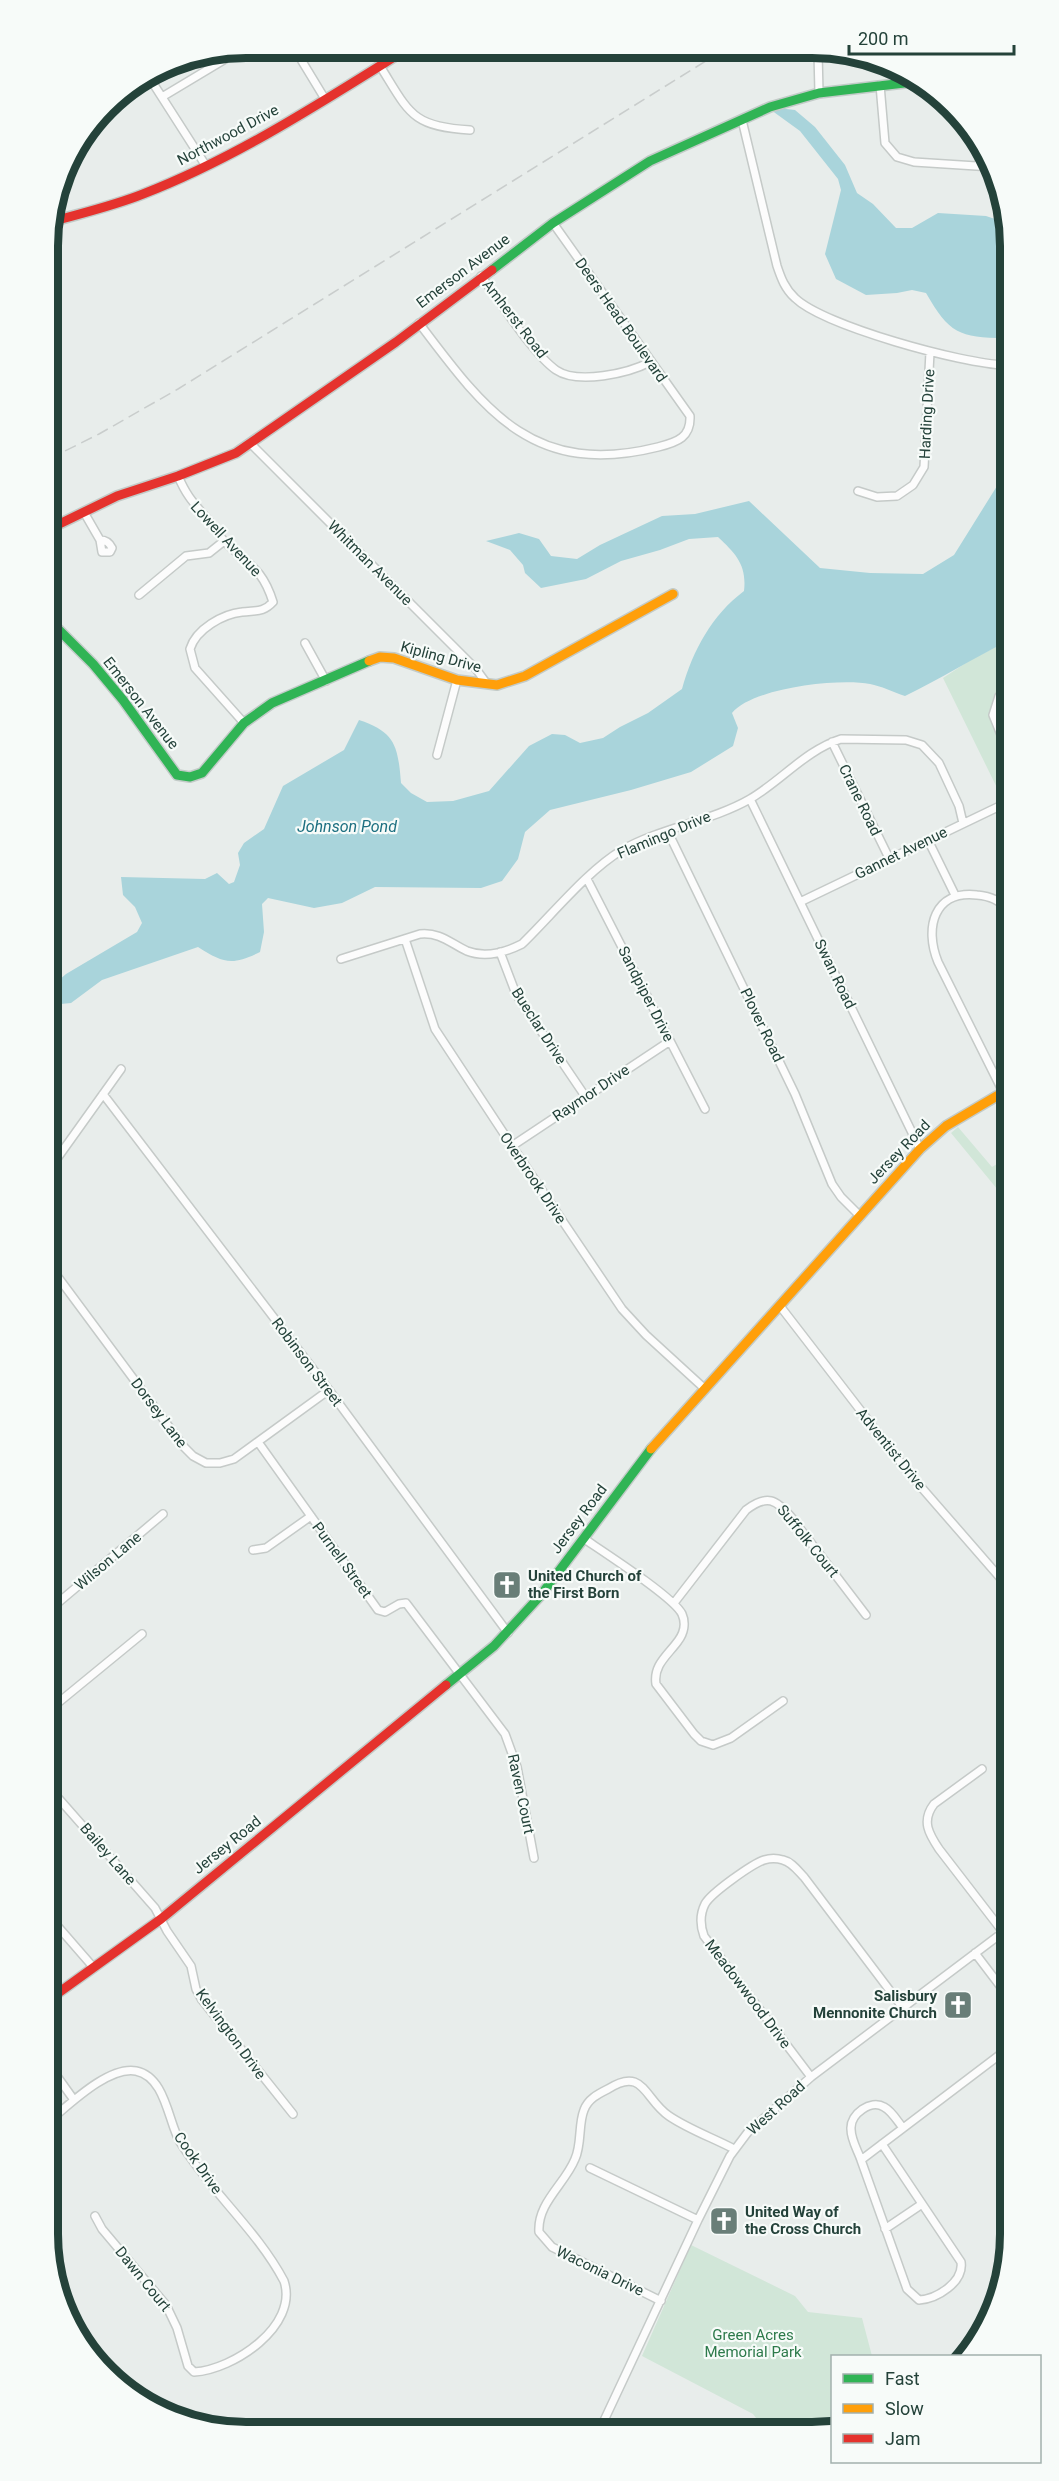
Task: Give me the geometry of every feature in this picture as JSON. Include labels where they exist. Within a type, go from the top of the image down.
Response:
[{"type":"street","points":[[301,59],[325,99]]},
{"type":"street","name":"Northwood Drive","points":[[61,219],[154,190],[206,166],[267,134],[391,59]]},
{"type":"street","points":[[818,59],[819,93]]},
{"type":"street","points":[[162,97],[224,60]]},
{"type":"street","points":[[380,66],[415,117],[438,128],[470,130]]},
{"type":"street","name":"Emerson Avenue","points":[[59,525],[117,496],[178,476],[236,453],[355,372],[553,223],[650,161],[770,107],[819,93],[904,83]]},
{"type":"street","points":[[154,84],[206,166]]},
{"type":"street","points":[[880,85],[885,143],[897,157],[914,162],[979,164],[979,161]]},
{"type":"street","points":[[742,120],[777,266],[786,289],[794,298],[811,310],[930,352],[976,363],[1000,365]]},
{"type":"street","name":"Deers Head Boulevard","points":[[419,323],[475,396],[491,411],[512,427],[564,452],[610,453],[664,445],[685,435],[690,427],[690,416],[553,223]]},
{"type":"street","name":"Amherst Road","points":[[481,276],[536,351],[556,370],[566,374],[601,376],[638,368],[651,362]]},
{"type":"street","name":"Harding Drive","points":[[858,492],[877,497],[897,496],[913,486],[924,467],[930,352]]},
{"type":"street","name":"Whitman Avenue","points":[[250,443],[476,669],[487,684]]},
{"type":"street","name":"Lowell Avenue","points":[[178,476],[188,498],[224,541],[255,566],[268,585],[273,602],[268,608],[260,611],[242,612],[217,620],[201,632],[190,649],[195,668],[244,723]]},
{"type":"street","points":[[84,514],[100,540]]},
{"type":"street","points":[[139,595],[186,556],[209,553],[224,541]]},
{"type":"street","name":"Kipling Drive","points":[[183,777],[195,777],[202,773],[244,723],[273,703],[326,681],[351,667],[380,657],[394,658],[457,680],[497,685],[525,676],[673,594]]},
{"type":"street","name":"Emerson Avenue","points":[[59,630],[93,664],[127,705],[177,775],[183,777]]},
{"type":"street","points":[[305,643],[326,681]]},
{"type":"street","points":[[437,755],[457,680]]},
{"type":"street","points":[[1000,695],[993,715],[1000,732]]},
{"type":"street","name":"Flamingo Drive","points":[[340,959],[429,933],[444,937],[473,953],[500,952],[522,944],[587,879],[624,849],[750,799],[788,770],[832,742],[856,737],[906,740],[922,745],[939,763],[959,807],[963,823]]},
{"type":"street","name":"Crane Road","points":[[832,742],[889,858]]},
{"type":"street","name":"Swan Road","points":[[750,799],[920,1149]]},
{"type":"street","name":"Gannet Avenue","points":[[800,902],[1000,806]]},
{"type":"street","name":"Plover Road","points":[[668,831],[795,1094],[832,1184],[846,1203],[859,1215]]},
{"type":"street","points":[[928,840],[955,895]]},
{"type":"street","name":"Sandpiper Drive","points":[[587,879],[705,1109]]},
{"type":"street","points":[[1000,904],[986,896],[955,895],[936,912],[931,933],[932,944],[952,992],[1000,1082]]},
{"type":"street","name":"Overbrook Drive","points":[[405,939],[435,1029],[512,1146],[622,1309],[646,1335],[705,1389]]},
{"type":"street","name":"Bueclar Drive","points":[[500,952],[516,994],[585,1096]]},
{"type":"street","name":"Raymor Drive","points":[[512,1146],[670,1041]]},
{"type":"street","points":[[59,1156],[121,1069]]},
{"type":"street","name":"Robinson Street","points":[[103,1094],[329,1390],[507,1633]]},
{"type":"street","name":"Jersey Road","points":[[59,1992],[161,1919],[507,1633],[541,1595],[642,1458],[859,1215],[920,1149],[946,1126],[1000,1094]]},
{"type":"street","name":"Dorsey Lane","points":[[59,1278],[193,1456],[206,1463],[219,1463],[234,1459],[329,1390]]},
{"type":"street","name":"Adventist Drive","points":[[780,1306],[908,1472],[1000,1578]]},
{"type":"street","name":"Purnell Street","points":[[258,1442],[378,1610],[385,1612],[405,1603],[459,1675]]},
{"type":"street","name":"Suffolk Court","points":[[674,1603],[746,1510],[760,1500],[768,1500],[776,1501],[786,1511],[866,1615]]},
{"type":"street","name":"Wilson Lane","points":[[59,1602],[163,1514]]},
{"type":"street","points":[[253,1550],[266,1548],[311,1516]]},
{"type":"street","points":[[583,1538],[674,1603],[681,1613],[684,1629],[658,1666],[656,1684],[681,1719],[701,1741],[713,1744],[725,1742],[783,1701]]},
{"type":"street","points":[[59,1702],[142,1634]]},
{"type":"street","name":"Raven Court","points":[[459,1675],[500,1725],[510,1745],[518,1767],[534,1858]]},
{"type":"street","points":[[982,1769],[934,1804],[928,1811],[927,1826],[939,1849],[1000,1922]]},
{"type":"street","name":"Bailey Lane","points":[[59,1799],[126,1874],[161,1919]]},
{"type":"street","name":"Meadowwood Drive","points":[[810,2077],[704,1936],[701,1924],[703,1912],[706,1902],[717,1892],[762,1860],[774,1858],[786,1861],[804,1878],[903,2008]]},
{"type":"street","name":"Kelvington Drive","points":[[161,1919],[166,1931],[191,1966],[196,1989],[202,2000],[293,2114]]},
{"type":"street","points":[[59,1928],[94,1968]]},
{"type":"street","name":"West Road","points":[[603,2422],[698,2220],[734,2149],[759,2120],[810,2077],[1000,1934]]},
{"type":"street","points":[[975,1953],[1000,1986]]},
{"type":"street","points":[[861,2160],[1000,2055]]},
{"type":"street","name":"Cook Drive","points":[[59,2113],[101,2081],[118,2072],[136,2071],[150,2079],[165,2101],[180,2142],[279,2272],[287,2289],[283,2308]]},
{"type":"street","points":[[59,2079],[74,2100]]},
{"type":"street","name":"Waconia Drive","points":[[662,2301],[552,2247],[539,2232],[546,2205],[575,2160],[585,2108],[594,2097],[620,2080],[633,2081],[640,2085],[661,2110],[671,2117],[734,2149]]},
{"type":"street","points":[[882,2144],[955,2252],[962,2268],[955,2282],[935,2296],[919,2300],[907,2289],[850,2131],[851,2124],[861,2111],[870,2106],[883,2106],[903,2128]]},
{"type":"street","points":[[590,2168],[698,2220]]},
{"type":"street","points":[[885,2229],[922,2204]]},
{"type":"street","name":"Dawn Court","points":[[95,2216],[102,2229],[166,2305],[177,2328],[188,2366],[194,2372],[225,2365],[249,2352],[262,2341],[283,2308]]},
{"type":"green space","points":[[1000,645],[1000,794],[943,678],[972,659]]},
{"type":"green space","points":[[958,1127],[992,1167],[1000,1162],[1000,1192],[951,1133]]},
{"type":"green space","name":"Green Acres Memorial Park","points":[[691,2245],[795,2296],[808,2312],[862,2318],[872,2355],[831,2355],[831,2421],[812,2422],[759,2422],[753,2414],[642,2356]]},
{"type":"water","points":[[778,108],[795,110],[815,127],[845,165],[857,193],[873,204],[896,228],[912,228],[938,213],[986,216],[999,220],[1000,338],[976,337],[957,330],[942,317],[926,293],[912,290],[866,295],[836,279],[825,254],[841,190],[838,179],[800,131],[771,110]]},
{"type":"water","name":"Johnson Pond","points":[[997,486],[1000,486],[1000,645],[931,683],[905,696],[870,684],[838,682],[796,687],[758,697],[742,704],[732,713],[738,728],[733,746],[691,772],[550,810],[525,832],[518,859],[502,881],[481,888],[375,887],[342,903],[314,908],[268,898],[262,904],[264,932],[260,952],[235,961],[228,961],[214,957],[198,947],[102,980],[71,1003],[59,1004],[59,980],[137,932],[142,923],[135,907],[123,895],[121,877],[205,879],[217,873],[229,884],[234,882],[240,865],[238,853],[244,843],[264,829],[283,786],[344,750],[359,720],[381,730],[393,742],[401,783],[411,793],[427,802],[453,801],[489,791],[529,746],[552,734],[565,735],[580,743],[603,738],[648,713],[682,689],[705,634],[722,611],[744,591],[742,567],[730,549],[718,537],[689,539],[621,561],[586,579],[541,588],[525,573],[523,565],[510,550],[486,541],[519,533],[539,539],[551,556],[577,559],[600,545],[662,516],[695,514],[749,501],[820,568],[870,573],[923,574],[954,555]]},
{"type":"railway","points":[[59,454],[178,389],[709,59]]},
{"type":"traffic: fast","points":[[492,270],[553,223],[650,161],[770,107],[819,93],[904,83]]},
{"type":"traffic: fast","points":[[59,630],[93,664],[123,700],[177,775],[190,777],[202,773],[244,723],[272,703],[369,661]]},
{"type":"traffic: fast","points":[[446,1685],[494,1646],[541,1595],[651,1449]]},
{"type":"traffic: slow","points":[[369,661],[380,657],[394,658],[457,680],[497,685],[525,676],[673,594]]},
{"type":"traffic: slow","points":[[651,1449],[920,1149],[946,1126],[1000,1094]]},
{"type":"traffic: jam","points":[[61,219],[132,198],[212,164],[278,128],[391,59]]},
{"type":"traffic: jam","points":[[59,524],[117,496],[178,476],[236,453],[396,342],[492,270]]},
{"type":"traffic: jam","points":[[59,1992],[161,1919],[446,1685]]},
{"type":"place","name":"United Church of the First Born","points":[[507,1585]]},
{"type":"place","name":"Salisbury Mennonite Church","points":[[958,2005]]},
{"type":"place","name":"United Way of the Cross Church","points":[[724,2221]]}]
